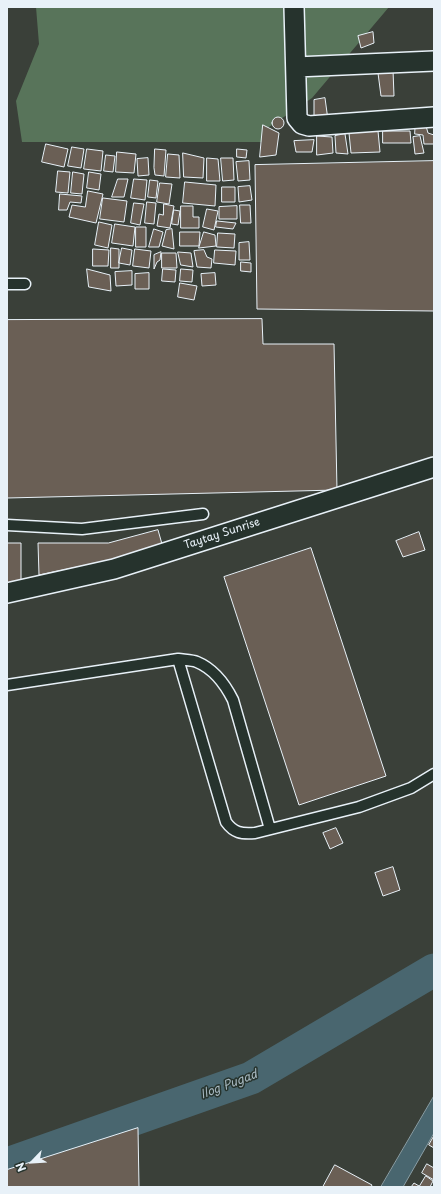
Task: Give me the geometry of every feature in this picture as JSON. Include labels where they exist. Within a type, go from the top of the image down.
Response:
[{"type":"street","points":[[294,7],[297,118],[302,124],[309,126],[434,117]]},
{"type":"street","points":[[296,67],[434,61]]},
{"type":"street","name":"Taytay Sunrise","points":[[7,593],[114,569],[434,466]]},
{"type":"lane","points":[[7,284],[25,284]]},
{"type":"lane","points":[[7,525],[82,529],[203,514]]},
{"type":"lane","points":[[7,686],[178,659],[196,662],[215,674],[226,686],[233,700],[270,829]]},
{"type":"lane","points":[[178,659],[226,822],[232,830],[241,834],[270,829],[359,807],[410,788],[434,774]]},
{"type":"green space","points":[[36,7],[389,7],[312,98],[266,129],[265,142],[22,142],[16,101],[39,44]]},
{"type":"water","points":[[434,1096],[434,1133],[403,1187],[381,1187]]},
{"type":"building","points":[[373,32],[374,43],[361,48],[358,36]]},
{"type":"building","points":[[393,70],[394,96],[381,96],[378,73]]},
{"type":"building","points":[[325,98],[328,120],[314,121],[314,100]]},
{"type":"building","points":[[278,117],[282,119],[284,123],[282,127],[278,129],[274,127],[272,123],[274,119]]},
{"type":"building","points":[[416,118],[424,119],[428,133],[434,135],[434,144],[424,144],[423,135],[415,134]]},
{"type":"building","points":[[263,125],[279,133],[276,155],[260,157]]},
{"type":"building","points":[[378,131],[380,152],[351,153],[349,133]]},
{"type":"building","points":[[383,131],[410,131],[411,143],[383,143]]},
{"type":"building","points":[[345,134],[348,154],[336,153],[335,136]]},
{"type":"building","points":[[317,136],[332,137],[333,153],[317,155]]},
{"type":"building","points":[[420,136],[424,153],[415,154],[413,137]]},
{"type":"building","points":[[314,140],[312,152],[296,152],[294,141]]},
{"type":"building","points":[[46,144],[68,149],[64,167],[42,162]]},
{"type":"building","points":[[72,147],[84,149],[81,168],[68,166]]},
{"type":"building","points":[[87,149],[103,151],[101,171],[84,169]]},
{"type":"building","points":[[155,149],[166,150],[164,176],[155,175]]},
{"type":"building","points":[[237,149],[247,150],[246,158],[237,157]]},
{"type":"building","points":[[117,152],[136,154],[134,173],[116,172]]},
{"type":"building","points":[[183,153],[204,158],[203,178],[184,177]]},
{"type":"building","points":[[168,154],[179,155],[180,178],[166,177]]},
{"type":"building","points":[[106,155],[115,156],[113,172],[104,171]]},
{"type":"building","points":[[148,158],[149,175],[138,176],[137,159]]},
{"type":"building","points":[[207,158],[218,159],[220,181],[207,181]]},
{"type":"building","points":[[221,158],[233,158],[234,180],[223,181]]},
{"type":"building","points":[[249,161],[250,180],[238,181],[236,162]]},
{"type":"building","points":[[434,161],[434,311],[257,309],[255,165]]},
{"type":"building","points":[[58,171],[70,172],[68,193],[56,192]]},
{"type":"building","points":[[73,172],[84,174],[82,194],[71,193]]},
{"type":"building","points":[[89,172],[101,174],[99,190],[87,188]]},
{"type":"building","points":[[118,179],[128,179],[124,197],[112,197]]},
{"type":"building","points":[[134,179],[147,180],[145,200],[131,198]]},
{"type":"building","points":[[150,180],[158,181],[156,198],[148,197]]},
{"type":"building","points":[[185,182],[216,185],[215,206],[183,203]]},
{"type":"building","points":[[160,183],[172,184],[169,204],[157,202]]},
{"type":"building","points":[[250,186],[252,200],[239,202],[238,187]]},
{"type":"building","points":[[222,187],[235,187],[235,202],[222,202]]},
{"type":"building","points":[[88,191],[103,194],[96,223],[69,217],[72,205],[85,207]]},
{"type":"building","points":[[60,194],[82,196],[81,203],[70,202],[67,210],[59,210]]},
{"type":"building","points":[[103,198],[127,201],[124,222],[100,219]]},
{"type":"building","points":[[147,202],[156,203],[154,224],[145,223]]},
{"type":"building","points":[[134,203],[144,204],[140,225],[131,223]]},
{"type":"building","points":[[164,204],[174,206],[170,228],[157,226],[159,214],[163,215]]},
{"type":"building","points":[[240,205],[250,205],[251,223],[241,223]]},
{"type":"building","points":[[181,206],[193,206],[193,217],[199,217],[199,228],[181,228]]},
{"type":"building","points":[[237,206],[237,219],[219,219],[219,207]]},
{"type":"building","points":[[207,209],[218,211],[214,230],[203,227]]},
{"type":"building","points":[[174,210],[180,211],[178,225],[172,224]]},
{"type":"building","points":[[217,221],[236,223],[233,229],[216,227]]},
{"type":"building","points":[[99,222],[112,225],[108,248],[95,245]]},
{"type":"building","points":[[115,224],[135,227],[133,246],[112,243]]},
{"type":"building","points":[[136,227],[146,227],[146,247],[136,247]]},
{"type":"building","points":[[154,229],[163,232],[159,247],[149,247]]},
{"type":"building","points":[[172,229],[174,249],[162,246],[166,230]]},
{"type":"building","points":[[180,232],[200,232],[199,246],[180,246]]},
{"type":"building","points":[[204,232],[215,235],[216,246],[199,248]]},
{"type":"building","points":[[218,233],[235,234],[234,248],[217,247]]},
{"type":"building","points":[[249,242],[250,260],[239,260],[239,243]]},
{"type":"building","points":[[111,248],[119,249],[119,268],[111,268]]},
{"type":"building","points":[[122,248],[132,250],[130,265],[119,263]]},
{"type":"building","points":[[93,249],[109,250],[108,266],[93,266]]},
{"type":"building","points":[[135,249],[151,251],[149,268],[133,266]]},
{"type":"building","points":[[204,250],[207,257],[212,259],[211,268],[197,267],[194,251]]},
{"type":"building","points":[[215,250],[236,251],[235,265],[214,263]]},
{"type":"building","points":[[161,252],[160,260],[157,262],[154,269],[154,255]]},
{"type":"building","points":[[178,252],[191,253],[193,267],[181,265]]},
{"type":"building","points":[[162,253],[176,253],[177,268],[162,268]]},
{"type":"building","points":[[241,262],[251,263],[251,272],[241,271]]},
{"type":"building","points":[[87,269],[110,275],[111,291],[89,287]]},
{"type":"building","points":[[163,269],[176,270],[175,282],[162,281]]},
{"type":"building","points":[[181,269],[193,270],[192,282],[180,281]]},
{"type":"building","points":[[132,271],[132,285],[116,286],[115,272]]},
{"type":"building","points":[[149,273],[149,289],[135,289],[135,274]]},
{"type":"building","points":[[215,273],[216,285],[202,286],[201,274]]},
{"type":"building","points":[[180,283],[197,286],[194,300],[178,297]]},
{"type":"building","points":[[262,319],[263,344],[334,344],[337,490],[7,498],[7,320]]},
{"type":"building","points":[[158,530],[162,544],[111,560],[39,575],[38,543],[108,543]]},
{"type":"building","points":[[419,532],[425,550],[403,557],[396,541]]},
{"type":"building","points":[[7,543],[21,543],[21,580],[7,583]]},
{"type":"building","points":[[311,548],[386,776],[299,805],[224,577]]},
{"type":"building","points":[[336,828],[343,843],[330,849],[323,833]]},
{"type":"building","points":[[393,867],[400,890],[383,896],[375,873]]},
{"type":"building","points":[[138,1128],[139,1187],[7,1187],[7,1170]]},
{"type":"building","points":[[434,1136],[434,1148],[429,1145]]},
{"type":"building","points":[[427,1164],[434,1168],[434,1180],[422,1173]]},
{"type":"building","points":[[335,1165],[372,1185],[371,1187],[323,1187]]},
{"type":"building","points":[[426,1176],[433,1181],[430,1187],[411,1187],[414,1183],[419,1186]]},
{"type":"waterway","name":"Ilog Pugad","points":[[7,1164],[251,1078],[434,970]]}]
